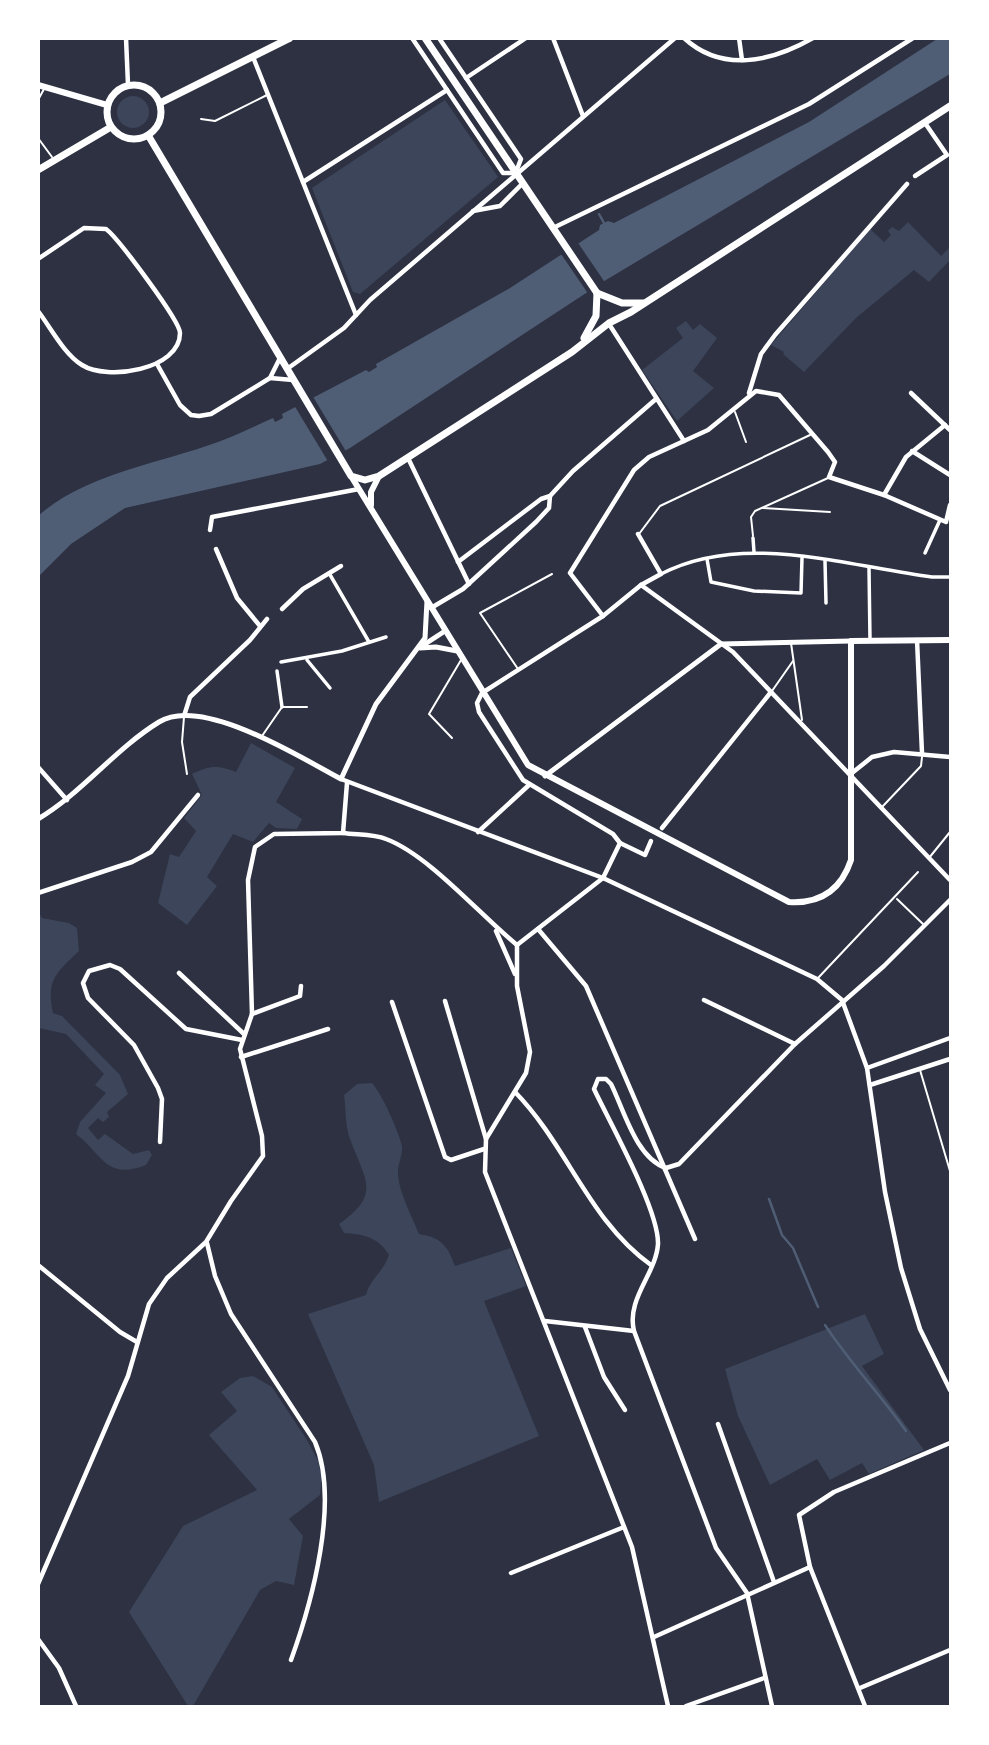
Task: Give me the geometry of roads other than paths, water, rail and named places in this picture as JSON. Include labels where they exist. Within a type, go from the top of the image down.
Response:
[{"type":"main road","points":[[160,103],[290,38]]},
{"type":"main road","points":[[425,38],[597,293],[618,302],[643,303]]},
{"type":"main road","points":[[41,85],[107,105]]},
{"type":"main road","points":[[128,85],[144,86],[160,103],[160,121],[148,135],[141,138],[124,137],[111,127],[107,105],[115,92],[128,85]]},
{"type":"main road","points":[[351,476],[365,480],[379,476],[572,352],[609,323],[950,106]]},
{"type":"main road","points":[[38,170],[111,127]]},
{"type":"main road","points":[[148,135],[295,384],[521,756],[545,776],[768,893],[798,903],[813,901],[830,893],[849,869],[851,860],[851,641],[950,640]]},
{"type":"main road","points":[[572,352],[589,332],[596,316],[597,293]]},
{"type":"main road","points":[[372,511],[371,492],[379,476]]},
{"type":"street","points":[[126,38],[128,85]]},
{"type":"street","points":[[412,38],[503,173],[516,173]]},
{"type":"street","points":[[439,38],[521,159],[516,173]]},
{"type":"street","points":[[466,78],[526,38]]},
{"type":"street","points":[[553,38],[583,116]]},
{"type":"street","points":[[286,369],[344,328],[472,211],[675,38]]},
{"type":"street","points":[[684,38],[698,51],[719,59],[742,60],[788,51],[813,38]]},
{"type":"street","points":[[739,38],[742,60]]},
{"type":"street","points":[[554,230],[809,104],[913,38]]},
{"type":"street","points":[[253,57],[356,315]]},
{"type":"street","points":[[303,182],[447,90]]},
{"type":"street","points":[[915,176],[949,154],[925,122]]},
{"type":"street","points":[[472,211],[500,206],[523,183]]},
{"type":"street","points":[[749,394],[761,355],[775,335],[907,184]]},
{"type":"street","points":[[38,259],[84,228],[99,226],[112,234],[179,326],[178,344],[157,364],[108,374],[89,370],[73,358],[38,311]]},
{"type":"street","points":[[609,323],[612,333],[684,441]]},
{"type":"street","points":[[157,364],[180,405],[191,415],[199,416],[211,414],[270,378],[280,358]]},
{"type":"street","points":[[270,378],[295,384]]},
{"type":"street","points":[[603,617],[570,573],[634,470],[649,457],[708,430],[749,394],[763,391],[779,395],[835,462],[829,477],[884,495],[945,522]]},
{"type":"street","points":[[911,393],[950,430]]},
{"type":"street","points":[[458,562],[541,499],[550,496],[573,471],[656,399]]},
{"type":"street","points":[[884,495],[912,452],[945,425]]},
{"type":"street","points":[[912,452],[950,475]]},
{"type":"street","points":[[408,457],[469,584]]},
{"type":"street","points":[[210,527],[212,517],[359,489]]},
{"type":"street","points":[[420,648],[427,630],[429,604],[469,584],[549,508],[550,496]]},
{"type":"street","points":[[925,553],[945,522],[950,505]]},
{"type":"street","points":[[638,534],[661,574]]},
{"type":"street","points":[[753,538],[754,552]]},
{"type":"street","points":[[216,549],[237,598],[260,626]]},
{"type":"street","points":[[651,841],[645,855],[620,843],[612,834],[529,785],[518,775],[479,712],[477,704],[482,693],[603,617],[641,585],[684,562],[754,552],[950,577]]},
{"type":"street","points":[[708,559],[711,582],[754,591],[800,593],[802,558]]},
{"type":"street","points":[[825,561],[826,603]]},
{"type":"street","points":[[282,609],[303,589],[341,566]]},
{"type":"street","points":[[869,568],[870,641]]},
{"type":"street","points":[[330,573],[369,642]]},
{"type":"street","points":[[641,585],[733,652],[950,880]]},
{"type":"street","points":[[184,716],[190,697],[250,640],[267,619]]},
{"type":"street","points":[[343,833],[344,781],[380,698],[420,648],[445,631]]},
{"type":"street","points":[[281,662],[307,659],[386,637]]},
{"type":"street","points":[[917,640],[922,753]]},
{"type":"street","points":[[545,776],[721,644],[851,641]]},
{"type":"street","points":[[420,648],[436,646],[457,651]]},
{"type":"street","points":[[307,659],[330,688]]},
{"type":"street","points":[[277,671],[282,707]]},
{"type":"street","points":[[662,828],[771,692]]},
{"type":"street","points":[[38,819],[68,800],[160,721],[184,716],[217,719],[261,737],[344,781],[603,878],[817,979],[842,1000],[867,1068],[901,1268],[920,1329],[950,1390]]},
{"type":"street","points":[[851,774],[872,757],[894,752],[950,757]]},
{"type":"street","points":[[38,767],[68,800]]},
{"type":"street","points":[[478,832],[529,785]]},
{"type":"street","points":[[38,893],[132,862],[151,852],[198,794]]},
{"type":"street","points":[[38,1584],[128,1376],[149,1304],[158,1290],[206,1242],[263,1156],[254,1104],[241,1057],[243,1037],[252,1014],[248,880],[255,847],[274,834],[343,833],[385,839],[406,850],[468,899],[494,927],[517,945]]},
{"type":"street","points":[[517,945],[603,878],[620,843]]},
{"type":"street","points":[[772,1706],[747,1593],[716,1548],[634,1331],[633,1310],[658,1243],[657,1233],[646,1201],[594,1089],[598,1079],[606,1079],[611,1084],[641,1147],[653,1161],[666,1168],[678,1164],[795,1044],[842,1000],[884,966],[950,900]]},
{"type":"street","points":[[494,927],[516,977],[530,1041],[526,1073],[486,1139],[484,1149],[488,1183],[545,1321],[624,1527],[654,1637],[668,1706]]},
{"type":"street","points":[[538,929],[586,986],[695,1240]]},
{"type":"street","points":[[516,977],[517,945]]},
{"type":"street","points":[[160,1142],[162,1099],[158,1088],[134,1045],[88,998],[83,983],[89,971],[110,965],[120,969],[186,1029],[243,1037]]},
{"type":"street","points":[[179,973],[243,1037]]},
{"type":"street","points":[[252,1014],[300,996],[301,986]]},
{"type":"street","points":[[704,1000],[795,1044]]},
{"type":"street","points":[[445,1001],[486,1139]]},
{"type":"street","points":[[391,1002],[445,1157],[452,1160],[484,1149]]},
{"type":"street","points":[[241,1057],[328,1029]]},
{"type":"street","points":[[867,1068],[950,1038]]},
{"type":"street","points":[[870,1085],[950,1059]]},
{"type":"street","points":[[514,1092],[543,1123],[582,1188],[618,1235],[631,1251],[651,1265]]},
{"type":"street","points":[[206,1242],[215,1276],[231,1314],[315,1442],[322,1459],[325,1489],[312,1602],[291,1660]]},
{"type":"street","points":[[38,1265],[120,1332],[137,1342]]},
{"type":"street","points":[[545,1321],[634,1331]]},
{"type":"street","points":[[585,1327],[604,1377],[625,1410]]},
{"type":"street","points":[[718,1424],[774,1582]]},
{"type":"street","points":[[865,1706],[810,1567],[799,1518],[802,1510],[834,1492],[950,1443]]},
{"type":"street","points":[[511,1573],[624,1527]]},
{"type":"street","points":[[654,1637],[810,1567]]},
{"type":"street","points":[[38,1639],[56,1662],[76,1706]]},
{"type":"street","points":[[860,1688],[950,1650]]},
{"type":"street","points":[[686,1706],[764,1678]]},
{"type":"lane","points":[[38,100],[41,85]]},
{"type":"lane","points":[[201,119],[215,121],[268,95]]},
{"type":"lane","points":[[38,138],[55,160]]},
{"type":"lane","points":[[733,408],[746,442]]},
{"type":"lane","points":[[638,534],[660,506],[709,480],[755,463],[812,434]]},
{"type":"lane","points":[[753,538],[751,517],[755,511],[829,477]]},
{"type":"lane","points":[[762,508],[830,512]]},
{"type":"lane","points":[[519,670],[480,613],[552,574]]},
{"type":"lane","points":[[791,642],[802,724]]},
{"type":"lane","points":[[452,738],[429,714],[462,659]]},
{"type":"lane","points":[[771,692],[794,660]]},
{"type":"lane","points":[[261,737],[282,707],[307,707]]},
{"type":"lane","points":[[184,716],[182,742],[187,774]]},
{"type":"lane","points":[[882,807],[921,766],[922,753]]},
{"type":"lane","points":[[929,858],[950,832]]},
{"type":"lane","points":[[817,979],[918,872]]},
{"type":"lane","points":[[896,898],[925,926]]},
{"type":"lane","points":[[920,1069],[950,1171]]},
{"type":"waterway","points":[[599,214],[604,223]]},
{"type":"waterway","points":[[769,1199],[782,1235],[793,1248],[818,1307]]},
{"type":"waterway","points":[[825,1325],[906,1431]]}]
